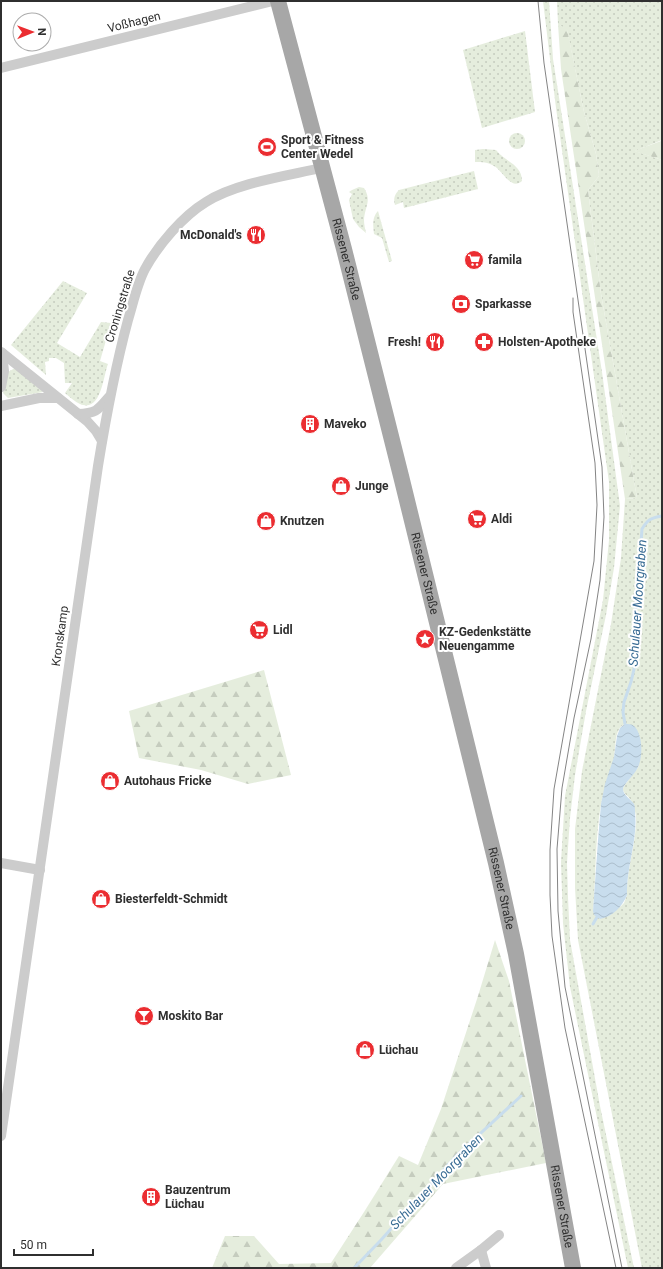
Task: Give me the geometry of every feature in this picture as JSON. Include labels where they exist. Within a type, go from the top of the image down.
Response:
[{"type":"main road","name":"Rissener Straße","points":[[278,1],[321,168],[344,249],[402,476],[496,863],[516,954],[573,1268]]},
{"type":"street","name":"Voßhagen","points":[[1,68],[273,1]]},
{"type":"street","name":"Croningstraße","points":[[102,441],[109,397],[132,308],[145,269],[165,240],[184,219],[206,202],[230,190],[321,168]]},
{"type":"street","points":[[1,387],[4,371],[2,353]]},
{"type":"street","points":[[2,353],[87,421],[102,441]]},
{"type":"street","points":[[78,414],[90,414],[98,410],[109,397]]},
{"type":"street","points":[[1,406],[39,398],[58,398]]},
{"type":"street","name":"Kronskamp","points":[[1,1136],[102,441]]},
{"type":"street","points":[[1,862],[40,870]]},
{"type":"street","points":[[456,1268],[499,1235]]},
{"type":"street","points":[[481,1250],[486,1268]]},
{"type":"green space","points":[[543,1],[549,1],[553,59],[602,372],[620,506],[614,568],[575,775],[567,863],[570,940],[600,1106],[634,1268],[628,1268],[570,987],[563,923],[561,862],[565,796],[603,600],[609,540],[609,482],[556,108]]},
{"type":"green space","points":[[557,1],[662,1],[662,140],[635,151],[662,160],[662,1268],[642,1268],[578,940],[575,888],[575,829],[582,771],[611,624],[621,558],[625,499],[637,498],[601,294],[588,190],[599,176],[596,154],[584,112],[567,30],[558,24]],"holes":[[[625,724],[639,766],[623,789],[624,793],[632,803],[636,816],[635,836],[628,876],[627,895],[624,903],[620,907],[593,911],[601,804],[613,763],[617,734],[621,726]]]},
{"type":"green space","points":[[558,24],[567,29],[584,112],[596,154],[599,176],[588,190],[601,294],[637,498],[625,499],[561,69]]},
{"type":"green space","points":[[525,31],[535,112],[482,128],[463,50]]},
{"type":"green space","points":[[514,133],[520,133],[525,138],[523,147],[520,149],[514,149],[509,144],[509,138]]},
{"type":"green space","points":[[662,140],[662,160],[634,151],[661,141]]},
{"type":"green space","points":[[475,150],[496,150],[516,167],[521,175],[522,181],[514,184],[492,165],[485,162],[475,162]]},
{"type":"green space","points":[[474,171],[478,189],[404,208],[403,202],[395,205],[395,196],[399,190]]},
{"type":"green space","points":[[359,187],[364,188],[368,197],[364,220],[366,233],[353,219],[349,200],[352,194],[349,192]]},
{"type":"green space","points":[[378,211],[392,261],[389,262],[382,238],[374,234],[374,219]]},
{"type":"green space","points":[[63,281],[87,293],[57,343],[80,357],[101,322],[111,323],[100,361],[108,364],[100,392],[97,399],[93,403],[87,405],[78,403],[65,393],[72,383],[65,383],[64,363],[56,358],[49,358],[49,361],[45,362],[46,375],[11,345]]},
{"type":"green space","points":[[15,368],[43,392],[8,398],[3,393],[8,372]]},
{"type":"green space","points":[[264,670],[291,775],[248,784],[201,770],[139,758],[129,711]]},
{"type":"green space","points":[[495,940],[509,981],[546,1163],[443,1184],[370,1268],[212,1268],[225,1236],[254,1236],[279,1264],[331,1263],[399,1156],[418,1165],[441,1109]]},
{"type":"water","points":[[625,724],[634,726],[641,740],[640,763],[623,789],[624,793],[633,802],[635,808],[634,844],[628,875],[627,895],[623,903],[613,913],[600,919],[594,915],[593,911],[601,804],[605,784],[614,757],[617,736],[620,728]]},
{"type":"waterway","name":"Schulauer Moorgraben","points":[[625,724],[623,712],[624,702],[634,669],[635,618],[642,529],[650,520],[655,517],[662,516]]},
{"type":"waterway","points":[[593,924],[597,917]]},
{"type":"waterway","name":"Schulauer Moorgraben","points":[[354,1268],[457,1155],[521,1096]]},
{"type":"tram line","points":[[538,1],[544,63],[602,467],[604,517],[600,580],[591,639],[574,718],[562,788],[557,849],[558,911],[565,987],[622,1268]]},
{"type":"tram line","points":[[573,298],[573,312],[595,463],[597,505],[594,561],[554,789],[550,850],[550,895],[552,936],[565,1028],[616,1268]]},
{"type":"place","name":"Sport & Fitness Center Wedel","points":[[267,147]]},
{"type":"place","name":"McDonald's","points":[[256,235]]},
{"type":"place","name":"famila","points":[[474,260]]},
{"type":"place","name":"Sparkasse","points":[[461,304]]},
{"type":"place","name":"Fresh!","points":[[435,342]]},
{"type":"place","name":"Holsten-Apotheke","points":[[484,342]]},
{"type":"place","name":"Maveko","points":[[310,424]]},
{"type":"place","name":"Junge","points":[[341,486]]},
{"type":"place","name":"Aldi","points":[[477,519]]},
{"type":"place","name":"Knutzen","points":[[266,521]]},
{"type":"place","name":"Lidl","points":[[259,630]]},
{"type":"place","name":"KZ-Gedenkstätte Neuengamme","points":[[425,639]]},
{"type":"place","name":"Autohaus Fricke","points":[[110,781]]},
{"type":"place","name":"Biesterfeldt-Schmidt","points":[[101,899]]},
{"type":"place","name":"Moskito Bar","points":[[144,1016]]},
{"type":"place","name":"Lüchau","points":[[365,1050]]},
{"type":"place","name":"Bauzentrum Lüchau","points":[[151,1197]]}]
